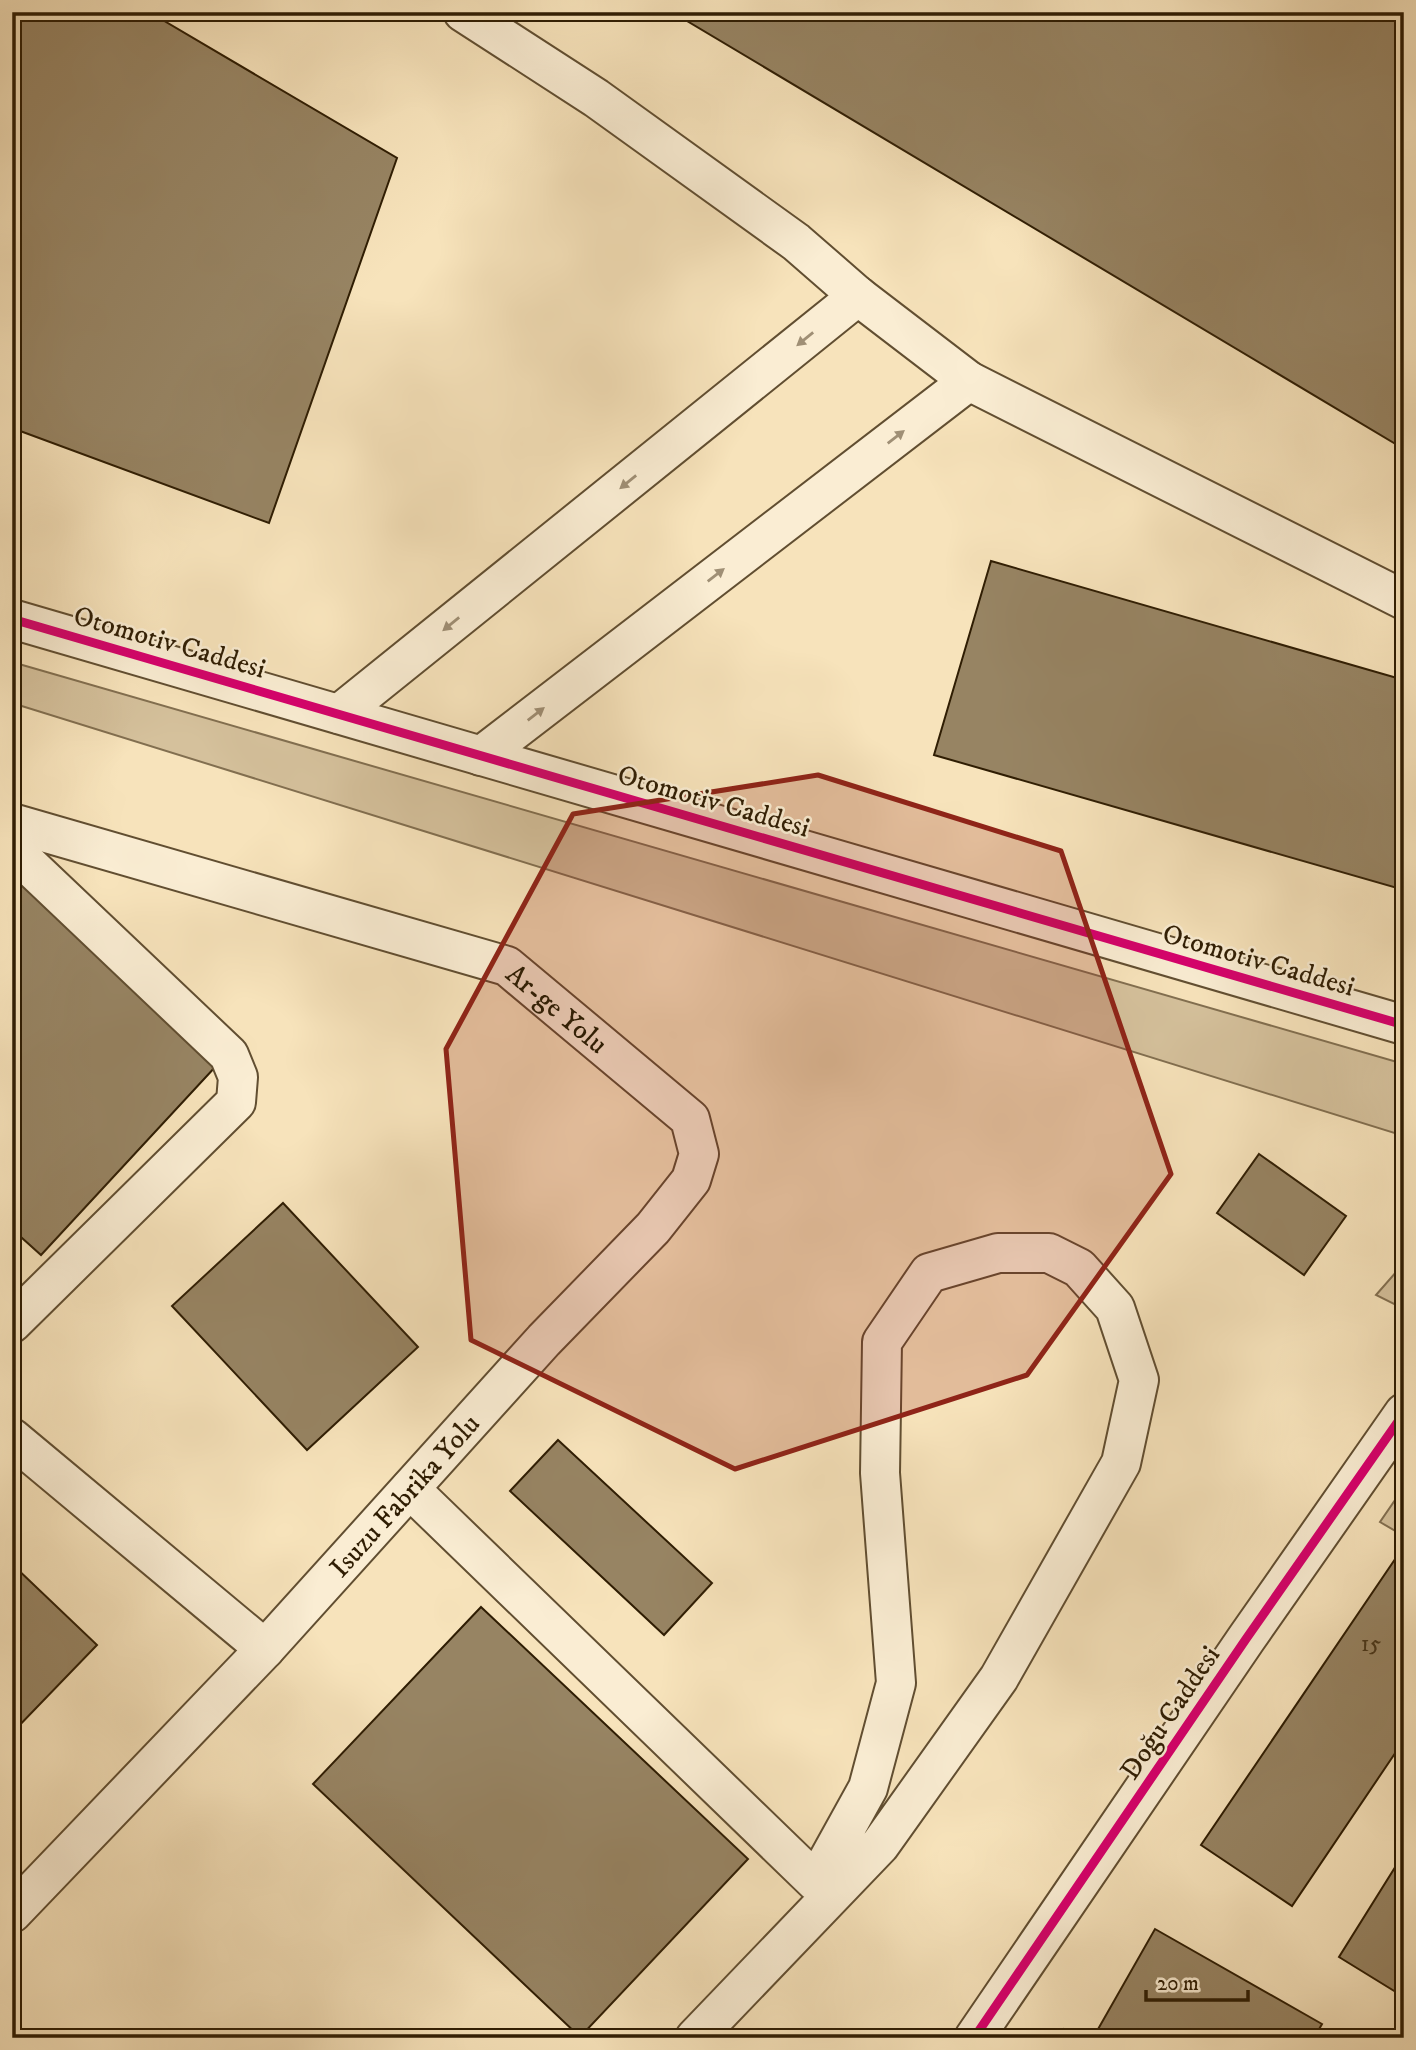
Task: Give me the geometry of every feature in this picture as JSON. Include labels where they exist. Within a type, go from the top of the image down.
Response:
[{"type":"street","points":[[463,12],[596,98],[796,242],[859,296],[968,381],[1404,600]]},
{"type":"street","points":[[339,714],[859,296]]},
{"type":"street","points":[[481,756],[968,381]]},
{"type":"street","name":"Otomotiv Caddesi","points":[[12,619],[1404,1025]]},
{"type":"street","name":"Ar-ge Yolu","points":[[12,823],[507,966],[690,1119],[699,1153],[691,1180],[653,1228],[544,1340]]},
{"type":"street","points":[[12,849],[229,1055],[238,1077],[236,1102],[12,1323]]},
{"type":"street","points":[[410,1489],[816,1882],[868,1788],[896,1683],[880,1472],[883,1342],[929,1273],[998,1253],[1049,1253],[1079,1268],[1115,1308],[1139,1380],[1121,1463],[999,1678],[880,1845],[695,2038]]},
{"type":"street","name":"Isuzu Fabrika Yolu","points":[[12,1913],[265,1649],[544,1340]]},
{"type":"street","name":"Doğu Caddesi","points":[[974,2038],[1238,1650],[1404,1413]]},
{"type":"street","points":[[12,1438],[265,1649]]},
{"type":"highlighted area","points":[[818,775],[1061,851],[1171,1174],[1027,1375],[735,1469],[471,1340],[446,1049],[573,814]]},
{"type":"shaded area","points":[[12,662],[1404,1064],[1404,1136],[12,703]]},
{"type":"shaded area","points":[[1404,1263],[1404,1309],[1376,1295]]},
{"type":"shaded area","points":[[1404,1487],[1404,1536],[1380,1522]]},
{"type":"building","points":[[12,12],[149,12],[397,158],[269,523],[12,428]]},
{"type":"building","points":[[672,12],[1404,12],[1404,449]]},
{"type":"building","points":[[991,561],[1404,680],[1404,890],[934,755]]},
{"type":"building","points":[[12,876],[217,1065],[41,1255],[12,1229]]},
{"type":"building","points":[[1259,1154],[1346,1216],[1304,1275],[1217,1213]]},
{"type":"building","points":[[283,1203],[418,1347],[307,1450],[172,1306]]},
{"type":"building","points":[[558,1440],[712,1583],[664,1635],[510,1491]]},
{"type":"building","points":[[1404,1546],[1404,1740],[1292,1906],[1201,1845]]},
{"type":"building","points":[[12,1564],[97,1645],[12,1733]]},
{"type":"building","points":[[481,1607],[748,1859],[580,2037],[313,1784]]},
{"type":"building","points":[[1404,1853],[1404,1997],[1339,1957]]},
{"type":"building","points":[[1155,1929],[1322,2024],[1314,2038],[1093,2038]]},
{"type":"building","points":[[1064,2029],[1080,2038],[1058,2038]]},
{"type":"cycle path","points":[[12,619],[1404,1025]]},
{"type":"cycle path","points":[[974,2038],[1404,1413]]}]
